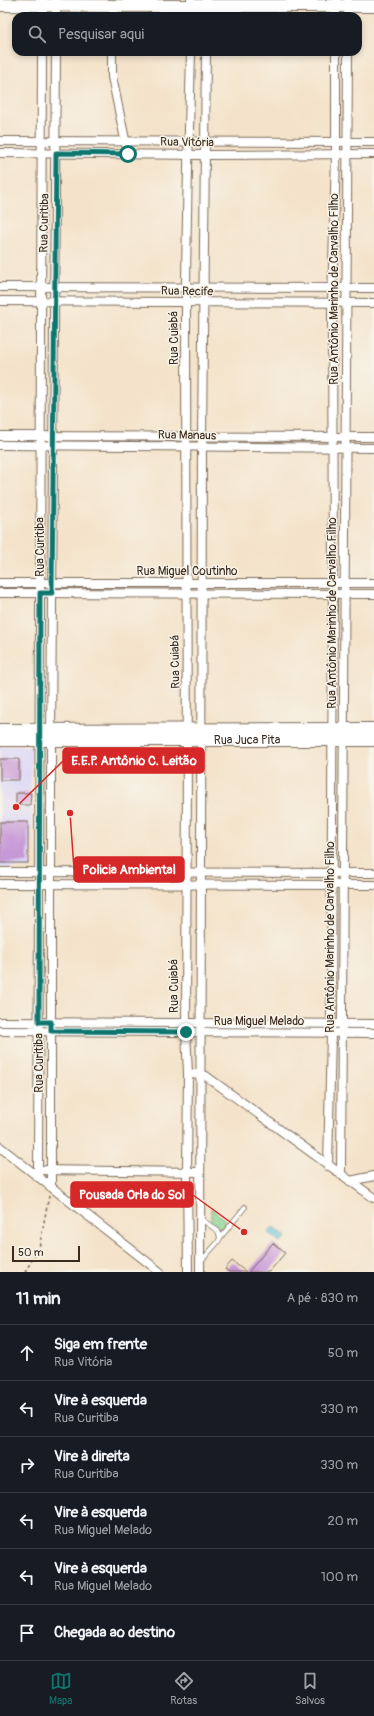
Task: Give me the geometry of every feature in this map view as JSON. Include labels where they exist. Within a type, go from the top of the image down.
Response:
[{"type":"street","points":[[0,5],[113,11],[191,7],[374,6]]},
{"type":"street","name":"Rua Curitiba","points":[[42,56],[40,593],[51,872],[51,1187]]},
{"type":"street","name":"Rua Curitiba","points":[[38,1173],[40,872],[52,593],[56,56]]},
{"type":"street","points":[[112,56],[112,77],[124,141],[128,154]]},
{"type":"street","name":"Rua Cuiabá","points":[[188,1272],[188,1073],[186,1032],[186,287],[191,56]]},
{"type":"street","points":[[200,1272],[202,735],[201,582],[206,56]]},
{"type":"street","name":"Rua Antônio Marinho de Carvalho Filho","points":[[336,56],[336,154],[332,288],[332,447],[333,594],[342,873],[341,1175]]},
{"type":"street","name":"Rua Antônio Marinho de Carvalho Filho","points":[[328,1166],[331,1033],[331,873],[344,594],[346,142],[348,56]]},
{"type":"street","name":"Rua Vitória","points":[[0,141],[374,142]]},
{"type":"street","name":"Rua Vitória","points":[[0,153],[204,155],[374,154]]},
{"type":"street","name":"Rua Recife","points":[[0,287],[374,288]]},
{"type":"street","name":"Rua Recife","points":[[0,301],[54,300],[186,303],[374,303]]},
{"type":"street","name":"Rua Manaus","points":[[0,436],[40,441],[53,445],[374,448]]},
{"type":"street","name":"Rua Manaus","points":[[0,445],[40,441],[53,436],[374,437]]},
{"type":"street","points":[[97,437],[97,446]]},
{"type":"street","name":"Rua Miguel Coutinho","points":[[0,583],[374,583]]},
{"type":"street","name":"Rua Miguel Coutinho","points":[[0,593],[374,594]]},
{"type":"street","name":"Rua Juca Pita","points":[[338,735],[374,729]]},
{"type":"street","name":"Rua Juca Pita","points":[[0,730],[46,735],[338,735],[374,740]]},
{"type":"street","name":"Rua Juca Pita","points":[[0,740],[46,735]]},
{"type":"street","points":[[0,872],[374,873]]},
{"type":"street","points":[[0,884],[374,885]]},
{"type":"street","name":"Rua Miguel Melado","points":[[0,1022],[374,1024]]},
{"type":"street","name":"Rua Miguel Melado","points":[[0,1031],[374,1033]]},
{"type":"street","points":[[188,1073],[206,1076],[374,1198]]},
{"type":"street","points":[[0,1147],[38,1173],[51,1187],[160,1272]]},
{"type":"street","points":[[38,1173],[51,1170],[200,1172]]},
{"type":"street","points":[[350,1180],[374,1176]]},
{"type":"lane","points":[[200,1262],[218,1242],[245,1207]]},
{"type":"lane","points":[[200,1218],[218,1232],[220,1238]]},
{"type":"path","points":[[25,1272],[38,1248],[51,1187]]},
{"type":"shaded area","points":[[0,746],[31,746],[31,868],[0,868]]},
{"type":"green space","points":[[211,1208],[224,1219],[224,1226],[221,1230],[211,1221]]},
{"type":"water","points":[[273,1227],[286,1237],[281,1243],[268,1233]]},
{"type":"building","points":[[0,759],[19,759],[19,780],[0,780]]},
{"type":"building","points":[[16,793],[31,793],[30,805],[16,805]]},
{"type":"building","points":[[0,822],[28,822],[28,863],[0,863]]},
{"type":"building","points":[[273,1243],[285,1253],[269,1272],[248,1272]]},
{"type":"building","points":[[232,1261],[246,1272],[229,1272],[225,1269]]},
{"type":"place","name":"E.E.P. Antônio C. Leitão","points":[[16,807]]},
{"type":"place","name":"Policia Ambiental","points":[[70,813]]},
{"type":"place","name":"Pousada Orla do Sol","points":[[244,1232]]},
{"type":"route","points":[[128,154],[56,153],[52,593],[40,593],[39,1022],[51,1022],[51,1031],[186,1032]]}]
